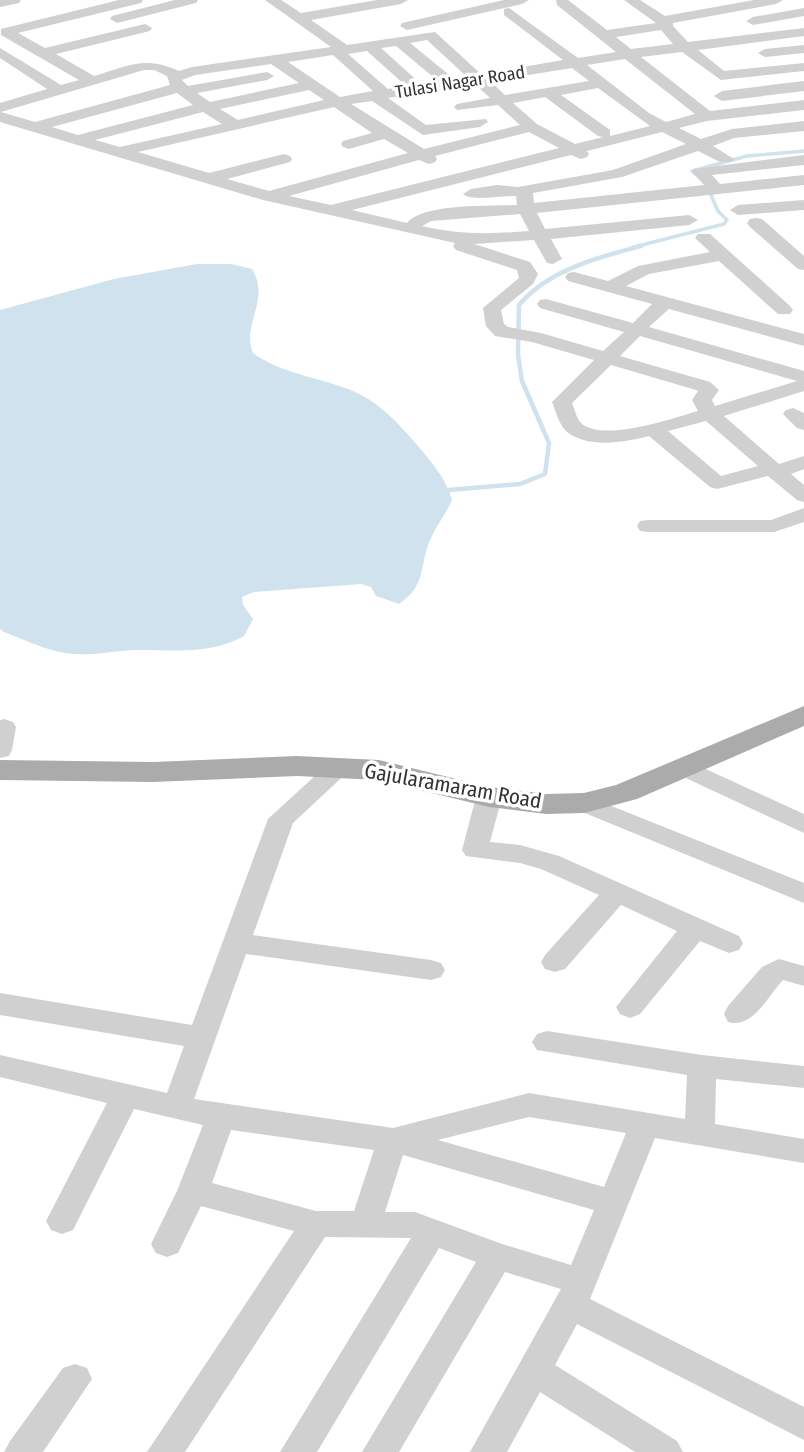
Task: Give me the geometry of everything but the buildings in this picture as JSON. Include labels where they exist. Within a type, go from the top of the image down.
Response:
[{"type":"main road","name":"Gajularamaram Road","points":[[0,770],[153,772],[277,766],[379,769],[489,797],[546,804],[584,803],[626,792],[804,715]]},
{"type":"street","points":[[0,4],[14,0]]},
{"type":"street","points":[[2,28],[136,0]]},
{"type":"street","points":[[24,43],[191,0]]},
{"type":"street","points":[[272,0],[337,46],[380,95],[414,126],[431,130],[480,122]]},
{"type":"street","points":[[318,0],[367,37],[418,89]]},
{"type":"street","points":[[298,18],[369,3],[401,0]]},
{"type":"street","points":[[369,3],[388,16],[459,0]]},
{"type":"street","points":[[631,0],[721,76],[804,67]]},
{"type":"street","points":[[680,0],[705,14]]},
{"type":"street","points":[[667,28],[705,14],[776,0],[800,12]]},
{"type":"street","points":[[564,2],[707,116]]},
{"type":"street","points":[[488,15],[517,3]]},
{"type":"street","points":[[0,129],[14,131],[31,128],[274,59],[517,3]]},
{"type":"street","points":[[517,3],[578,62],[644,116],[726,159]]},
{"type":"street","points":[[2,28],[23,12]]},
{"type":"street","points":[[603,35],[667,28],[728,26],[800,12]]},
{"type":"street","points":[[43,53],[164,23]]},
{"type":"street","points":[[2,28],[92,81]]},
{"type":"street","points":[[400,30],[418,37],[430,35],[531,127],[616,174]]},
{"type":"street","points":[[400,30],[462,107],[496,136]]},
{"type":"street","name":"Tulasi Nagar Road","points":[[119,152],[337,102],[628,54],[804,32]]},
{"type":"street","points":[[113,36],[145,46],[160,61],[156,66]]},
{"type":"street","points":[[64,65],[145,46]]},
{"type":"street","points":[[753,55],[804,49]]},
{"type":"street","points":[[0,52],[60,90]]},
{"type":"street","points":[[702,60],[727,58]]},
{"type":"street","points":[[274,59],[385,134],[459,178]]},
{"type":"street","points":[[0,108],[143,66],[156,66],[236,126]]},
{"type":"street","points":[[180,85],[292,71]]},
{"type":"street","points":[[462,107],[603,83]]},
{"type":"street","points":[[74,141],[208,106],[312,85]]},
{"type":"street","points":[[722,96],[804,86]]},
{"type":"street","points":[[0,88],[22,102]]},
{"type":"street","points":[[548,92],[604,133]]},
{"type":"street","points":[[332,210],[707,116],[804,105]]},
{"type":"street","points":[[336,121],[357,115]]},
{"type":"street","points":[[0,117],[74,141],[269,196],[446,237],[486,240],[689,220]]},
{"type":"street","points":[[471,194],[497,190],[525,201],[616,174],[732,134],[804,126]]},
{"type":"street","points":[[269,196],[531,127]]},
{"type":"street","points":[[349,144],[385,134]]},
{"type":"street","points":[[209,178],[284,159]]},
{"type":"street","points":[[711,190],[700,172],[804,160]]},
{"type":"street","points":[[411,229],[418,220],[428,216],[525,201],[711,190],[804,180]]},
{"type":"street","points":[[525,201],[553,259]]},
{"type":"street","points":[[738,210],[804,205]]},
{"type":"street","points":[[756,223],[804,265]]},
{"type":"street","points":[[446,237],[460,245],[524,266],[528,274],[527,280],[492,308],[495,326],[502,332],[534,337],[703,386],[709,390],[702,400],[710,414],[804,496]]},
{"type":"street","points":[[705,238],[784,310]]},
{"type":"street","points":[[609,287],[644,270],[723,255]]},
{"type":"street","points":[[574,277],[804,340]]},
{"type":"street","points":[[665,302],[562,402],[573,426],[595,437],[652,428],[804,386]]},
{"type":"street","points":[[546,304],[804,377]]},
{"type":"street","points":[[729,320],[804,306]]},
{"type":"street","points":[[652,428],[717,483],[804,462]]},
{"type":"street","points":[[648,526],[774,526],[804,514]]},
{"type":"street","points":[[0,728],[4,727],[0,750]]},
{"type":"street","points":[[684,767],[804,824]]},
{"type":"street","points":[[177,1105],[281,819],[340,768]]},
{"type":"street","points":[[489,797],[475,850],[520,854],[550,862],[615,894],[729,943]]},
{"type":"street","points":[[584,803],[804,894]]},
{"type":"street","points":[[555,962],[615,894]]},
{"type":"street","points":[[630,1007],[695,928]]},
{"type":"street","points":[[238,943],[431,970]]},
{"type":"street","points":[[737,1014],[779,969],[804,976]]},
{"type":"street","points":[[0,1004],[202,1038]]},
{"type":"street","points":[[547,1042],[702,1066],[804,1077]]},
{"type":"street","points":[[0,1066],[222,1116],[393,1140],[612,1202]]},
{"type":"street","points":[[700,1134],[702,1066]]},
{"type":"street","points":[[62,1221],[126,1096]]},
{"type":"street","points":[[393,1140],[529,1105],[804,1151]]},
{"type":"street","points":[[167,1244],[193,1191],[222,1116]]},
{"type":"street","points":[[488,1452],[576,1293],[645,1125]]},
{"type":"street","points":[[365,1225],[393,1140]]},
{"type":"street","points":[[193,1191],[316,1224],[415,1225],[432,1231],[497,1256],[576,1293],[804,1424]]},
{"type":"street","points":[[165,1452],[316,1224]]},
{"type":"street","points":[[298,1452],[432,1231]]},
{"type":"street","points":[[380,1452],[497,1256]]},
{"type":"street","points":[[535,1371],[665,1452]]},
{"type":"street","points":[[22,1452],[75,1379]]},
{"type":"water","points":[[197,264],[231,264],[252,269],[258,291],[258,302],[250,332],[253,353],[275,365],[348,389],[369,400],[395,421],[438,471],[452,500],[430,540],[414,590],[399,604],[376,596],[371,587],[361,584],[254,592],[242,597],[243,605],[253,619],[244,636],[203,649],[74,654],[49,649],[4,632],[0,629],[0,310],[114,279]]},
{"type":"waterway","points":[[699,177],[692,171],[747,156],[804,151]]},
{"type":"waterway","points":[[634,247],[724,224],[727,220],[718,211],[709,191]]},
{"type":"waterway","points":[[449,490],[520,484],[545,474],[549,443],[522,381],[518,355],[519,305],[531,293],[559,274],[592,260],[641,246]]}]
